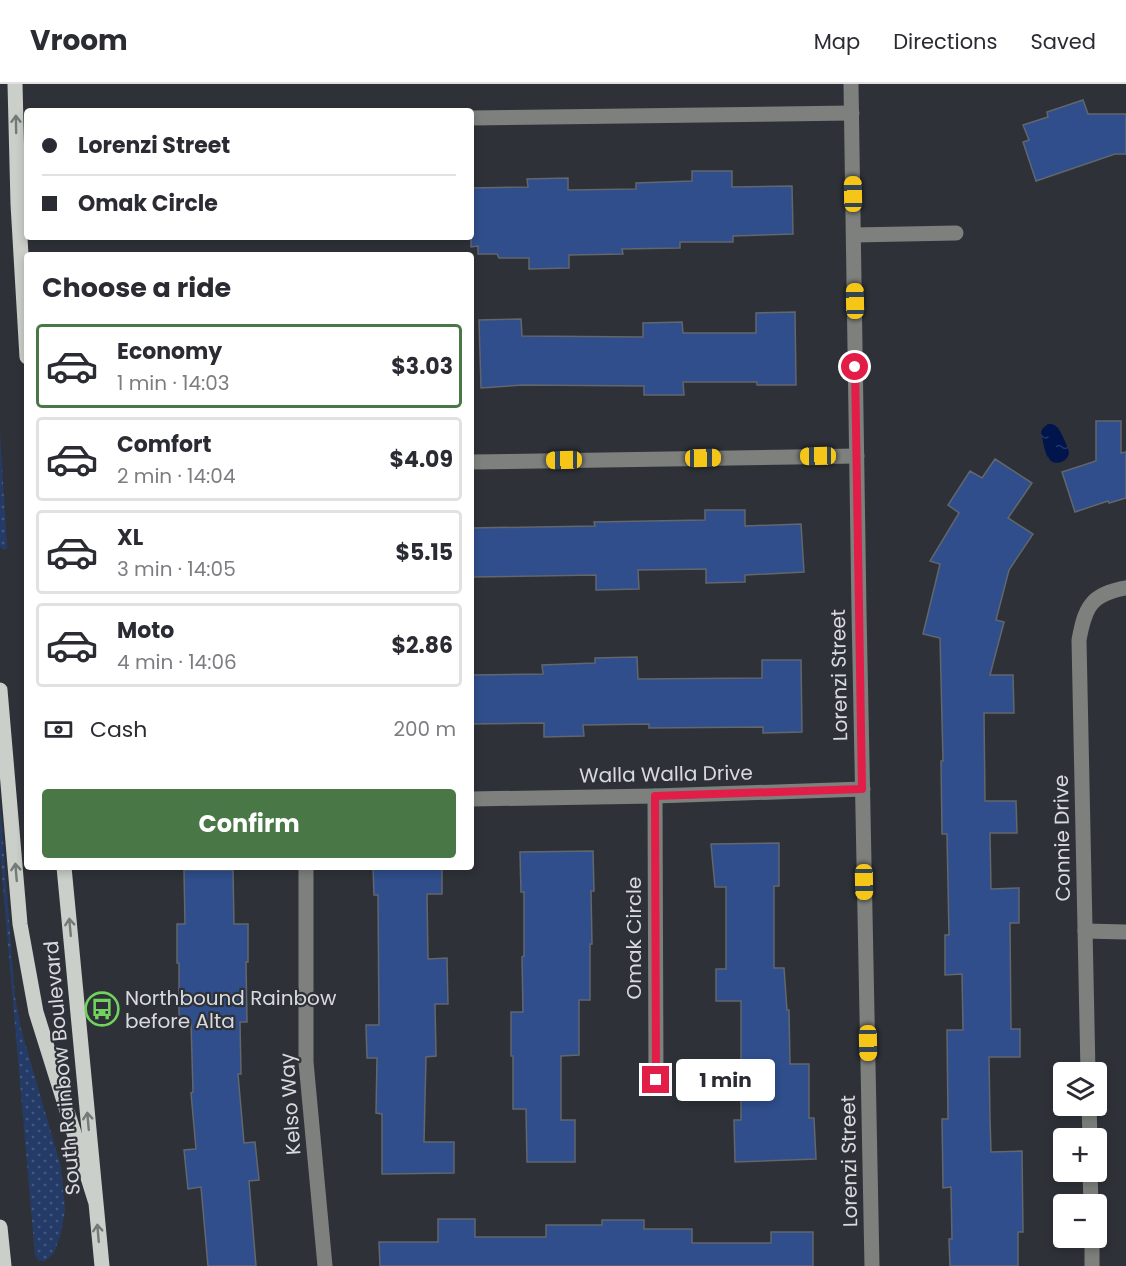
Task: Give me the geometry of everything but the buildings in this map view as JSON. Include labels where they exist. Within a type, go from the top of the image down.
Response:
[{"type":"main road","points":[[15,84],[18,204],[24,306]]},
{"type":"main road","points":[[0,690],[20,924],[36,1012],[95,1200]]},
{"type":"main road","name":"South Rainbow Boulevard","points":[[64,870],[102,1266]]},
{"type":"main road","points":[[0,1227],[4,1266]]},
{"type":"street","name":"Lorenzi Street","points":[[852,84],[856,456],[872,1266]]},
{"type":"street","points":[[474,118],[852,113]]},
{"type":"street","points":[[854,235],[956,233]]},
{"type":"street","points":[[474,462],[856,456]]},
{"type":"street","name":"Connie Drive","points":[[1088,1062],[1079,640],[1086,612],[1091,605],[1106,593],[1126,588]]},
{"type":"street","name":"Walla Walla Drive","points":[[474,799],[862,789]]},
{"type":"street","name":"Omak Circle","points":[[655,796],[656,1080]]},
{"type":"street","name":"Kelso Way","points":[[306,870],[306,1062],[326,1266]]},
{"type":"street","points":[[1085,931],[1126,932]]},
{"type":"street","points":[[1092,1248],[1092,1266]]},
{"type":"shaded area","points":[[0,433],[7,548],[4,550],[0,547]]},
{"type":"shaded area","points":[[0,804],[15,997],[21,1029],[61,1167],[65,1210],[61,1233],[54,1253],[45,1261],[39,1261],[35,1255],[0,852]]},
{"type":"water","points":[[1048,424],[1058,429],[1068,448],[1068,456],[1061,462],[1052,462],[1045,451],[1041,432]]},
{"type":"place","name":"Northbound Rainbow before Alta","points":[[102,1009]]},
{"type":"route","points":[[656,1080],[655,796],[862,789],[855,367]]}]
